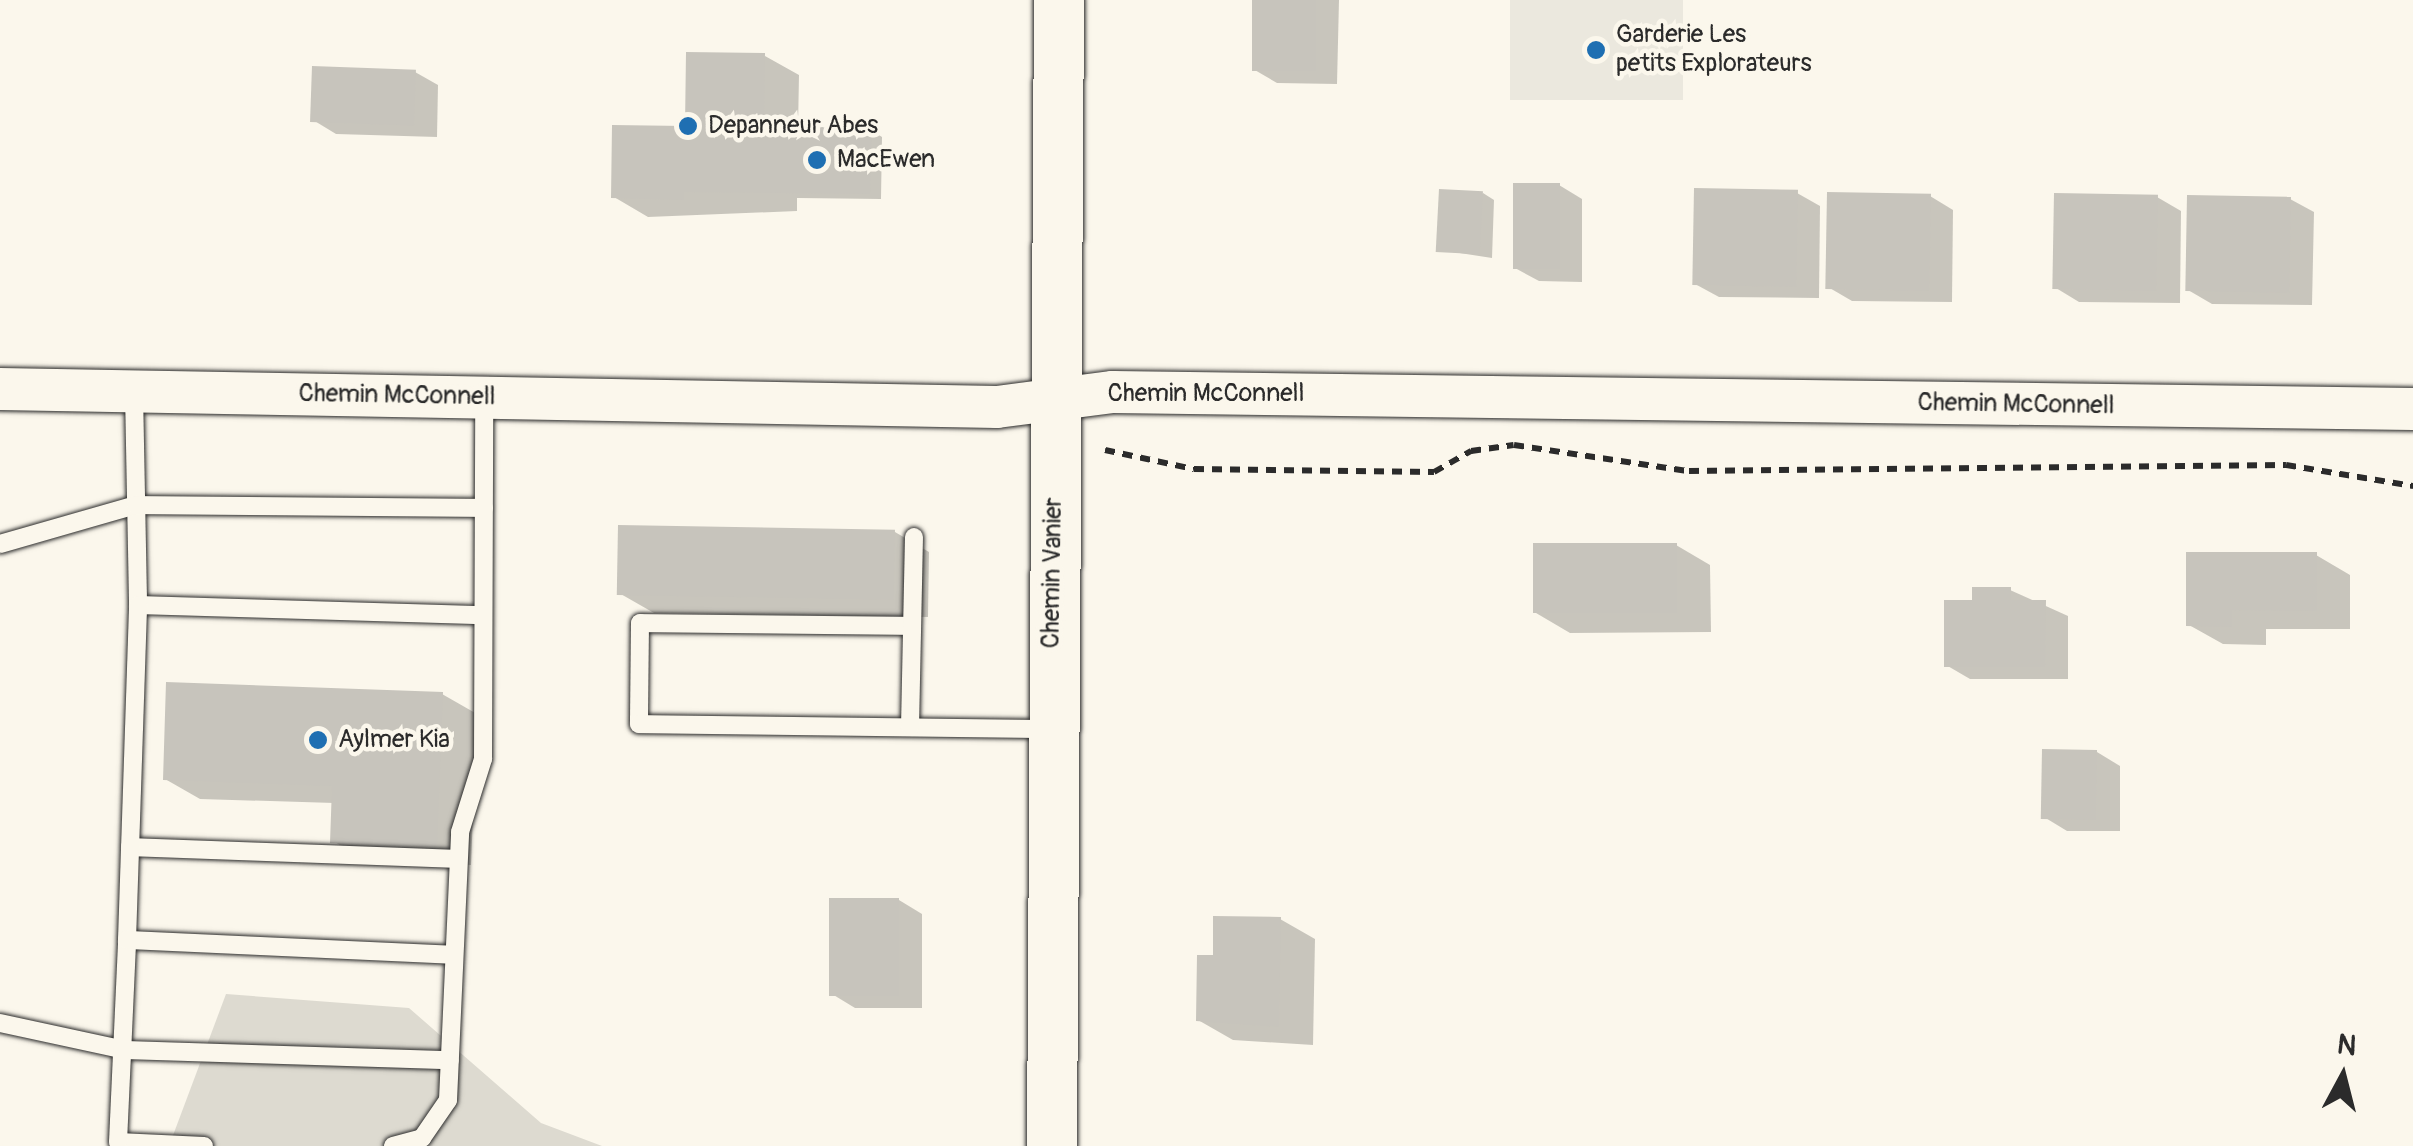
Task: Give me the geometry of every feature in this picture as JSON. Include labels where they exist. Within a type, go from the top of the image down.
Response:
[{"type":"main road","name":"Chemin Vanier","points":[[1052,1146],[1053,398],[1059,0]]},
{"type":"street","name":"Chemin McConnell","points":[[0,388],[997,408],[1053,398],[1132,392],[2413,410]]},
{"type":"lane","points":[[134,391],[138,605],[125,1050],[118,1142],[204,1146]]},
{"type":"lane","points":[[392,1146],[422,1138],[448,1100],[460,832],[483,758],[484,398]]},
{"type":"lane","points":[[0,544],[136,505],[484,508]]},
{"type":"lane","points":[[910,727],[914,538]]},
{"type":"lane","points":[[138,605],[483,616]]},
{"type":"lane","points":[[912,626],[640,623],[639,724],[1052,729]]},
{"type":"lane","points":[[130,848],[458,859]]},
{"type":"lane","points":[[127,940],[454,955]]},
{"type":"lane","points":[[0,1023],[125,1050],[450,1060]]},
{"type":"path","points":[[1104,450],[1194,469],[1434,472],[1471,451],[1514,444],[1688,471],[2286,465],[2413,486]]},
{"type":"shaded area","name":"Garderie Les petits Explorateurs","points":[[1510,0],[1683,0],[1683,100],[1510,100]]},
{"type":"shaded area","points":[[226,994],[409,1008],[541,1123],[602,1146],[169,1146]]},
{"type":"building","points":[[1252,0],[1316,0],[1316,71],[1252,71]]},
{"type":"building","name":"Depanneur Abes","points":[[686,52],[765,53],[764,126],[872,128],[870,194],[684,192],[684,200],[611,198],[612,125],[685,126]]},
{"type":"building","points":[[312,66],[416,70],[414,126],[310,122]]},
{"type":"building","points":[[1513,183],[1560,183],[1560,269],[1513,269]]},
{"type":"building","points":[[1694,188],[1798,190],[1796,287],[1692,285]]},
{"type":"building","points":[[1439,189],[1483,191],[1480,254],[1436,252]]},
{"type":"building","points":[[1827,192],[1931,194],[1929,291],[1825,289]]},
{"type":"building","points":[[2054,193],[2158,195],[2156,291],[2052,289]]},
{"type":"building","points":[[2187,195],[2291,197],[2289,293],[2185,291]]},
{"type":"building","points":[[618,525],[895,530],[894,600],[617,595]]},
{"type":"building","points":[[1533,543],[1677,543],[1677,613],[1533,613]]},
{"type":"building","points":[[2186,552],[2317,552],[2317,611],[2232,610],[2232,627],[2186,626]]},
{"type":"building","points":[[1972,587],[2011,587],[2011,600],[2046,600],[2045,667],[1944,667],[1944,600],[1972,600]]},
{"type":"building","points":[[166,682],[443,692],[437,847],[330,843],[332,786],[163,780]]},
{"type":"building","points":[[2042,749],[2097,750],[2096,820],[2041,819]]},
{"type":"building","points":[[829,898],[899,898],[899,996],[829,996]]},
{"type":"building","points":[[1213,916],[1281,917],[1279,1027],[1196,1021],[1197,955],[1213,955]]},
{"type":"place","name":"Garderie Les petits Explorateurs","points":[[1596,50]]},
{"type":"place","name":"Depanneur Abes","points":[[688,126]]},
{"type":"place","name":"MacEwen","points":[[817,160]]},
{"type":"place","name":"Aylmer Kia","points":[[318,740]]}]
